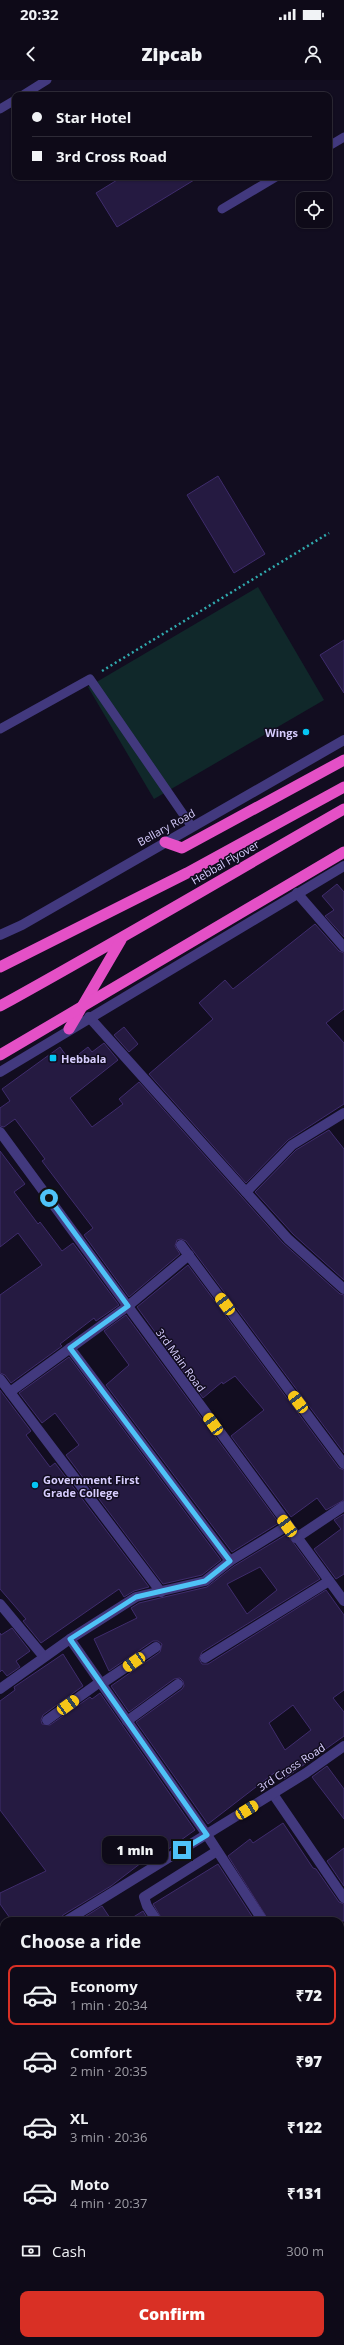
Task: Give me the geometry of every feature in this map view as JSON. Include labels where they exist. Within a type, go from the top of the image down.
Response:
[{"type":"highway","points":[[165,842],[182,848],[344,760]]},
{"type":"highway","name":"Hebbal Flyover","points":[[0,967],[187,873],[344,787]]},
{"type":"highway","name":"Hebbal Flyover","points":[[121,940],[199,891],[344,809]]},
{"type":"highway","points":[[0,1055],[344,852]]},
{"type":"highway","points":[[0,1006],[121,940]]},
{"type":"highway","points":[[69,1030],[121,940]]},
{"type":"street","name":"Bellary Road","points":[[0,935],[22,925],[344,740]]},
{"type":"street","points":[[0,1072],[89,1017],[344,866]]},
{"type":"street","points":[[297,893],[344,947]]},
{"type":"street","points":[[89,1017],[288,1238],[344,1290]]},
{"type":"street","points":[[246,1192],[292,1145],[344,1113]]},
{"type":"street","name":"3rd Main Road","points":[[0,1132],[287,1526],[344,1601]]},
{"type":"street","points":[[181,1245],[344,1464]]},
{"type":"street","points":[[10,1392],[128,1306],[189,1254]]},
{"type":"street","points":[[70,1348],[230,1561]]},
{"type":"street","points":[[0,1379],[161,1592]]},
{"type":"street","points":[[296,1538],[344,1506]]},
{"type":"street","points":[[0,1689],[70,1639],[136,1597],[205,1581],[230,1561],[287,1526]]},
{"type":"street","points":[[205,1658],[329,1581]]},
{"type":"street","points":[[0,1604],[44,1658]]},
{"type":"street","points":[[70,1639],[207,1835],[260,1917]]},
{"type":"street","points":[[47,1720],[100,1683],[156,1647]]},
{"type":"street","points":[[127,1721],[178,1684]]},
{"type":"street","name":"3rd Cross Road","points":[[73,1917],[273,1794],[344,1746]]},
{"type":"street","points":[[273,1794],[344,1898]]},
{"type":"street","points":[[154,1917],[147,1906],[144,1897],[217,1851]]},
{"type":"lane","points":[[28,92],[47,80]]},
{"type":"lane","points":[[0,109],[12,102]]},
{"type":"lane","points":[[332,144],[344,137]]},
{"type":"lane","points":[[222,209],[271,180]]},
{"type":"lane","points":[[0,729],[90,679],[192,827]]},
{"type":"path","points":[[90,679],[329,533]]},
{"type":"green space","points":[[258,587],[324,700],[154,799],[88,687]]},
{"type":"building","points":[[117,180],[194,180],[117,227],[96,193]]},
{"type":"building","points":[[218,476],[265,554],[234,573],[187,495]]},
{"type":"building","points":[[344,640],[344,693],[320,655]]},
{"type":"building","points":[[337,884],[344,892],[344,937],[325,916],[334,910],[322,896]]},
{"type":"building","points":[[315,924],[339,951],[344,953],[344,1009],[326,1023],[344,1043],[344,1104],[288,1140],[246,1183],[149,1074],[213,1019],[199,1003],[225,980],[233,989]]},
{"type":"building","points":[[124,1027],[138,1044],[129,1052],[114,1035]]},
{"type":"building","points":[[104,1043],[118,1060],[70,1098],[92,1127],[123,1104],[119,1099],[139,1082],[283,1243],[340,1294],[344,1295],[344,1453],[186,1241],[181,1239],[177,1240],[175,1246],[180,1254],[129,1297],[84,1235],[93,1228],[42,1161],[45,1159],[15,1119],[4,1127],[0,1126],[0,1108],[10,1101],[2,1089],[60,1047],[70,1061],[88,1047],[92,1052]]},
{"type":"building","points":[[329,1130],[344,1149],[344,1280],[293,1234],[255,1192],[296,1150]]},
{"type":"building","points":[[0,1151],[25,1184],[14,1192],[38,1224],[40,1222],[62,1251],[73,1243],[119,1305],[96,1321],[94,1318],[60,1344],[62,1346],[11,1383],[5,1375],[0,1373],[0,1295],[42,1265],[18,1233],[0,1247]]},
{"type":"building","points":[[188,1265],[339,1468],[344,1470],[344,1500],[326,1510],[317,1498],[291,1517],[231,1436],[264,1410],[235,1376],[223,1384],[222,1382],[203,1398],[137,1307]]},
{"type":"building","points":[[126,1315],[279,1523],[232,1552],[106,1385],[129,1365],[104,1331]]},
{"type":"building","points":[[69,1357],[221,1560],[202,1575],[163,1584],[66,1455],[79,1445],[55,1413],[42,1423],[19,1393]]},
{"type":"building","name":"Government First Grade College","points":[[0,1390],[31,1431],[26,1435],[50,1467],[55,1463],[149,1587],[134,1591],[124,1597],[119,1589],[41,1643],[23,1621],[26,1619],[0,1589]]},
{"type":"building","points":[[344,1514],[344,1574],[336,1579],[314,1549],[341,1529],[334,1520]]},
{"type":"building","points":[[287,1534],[320,1579],[202,1652],[199,1659],[202,1664],[208,1664],[326,1590],[344,1615],[344,1690],[333,1698],[344,1712],[344,1736],[284,1779],[278,1770],[208,1824],[136,1722],[182,1689],[184,1686],[183,1681],[180,1678],[174,1679],[129,1712],[111,1686],[160,1652],[162,1644],[158,1641],[153,1641],[109,1671],[94,1639],[137,1618],[131,1608],[139,1603],[207,1587],[234,1566]],"holes":[[[260,1567],[277,1590],[247,1614],[227,1584]],[[293,1705],[311,1730],[285,1750],[269,1723]]]},
{"type":"building","points":[[12,1628],[30,1651],[16,1661],[20,1667],[7,1676],[2,1670],[0,1672],[0,1633],[1,1635]]},
{"type":"building","points":[[63,1654],[83,1686],[43,1715],[41,1720],[42,1724],[50,1725],[90,1697],[92,1699],[100,1693],[195,1830],[160,1855],[159,1853],[141,1863],[111,1886],[62,1917],[9,1917],[0,1904],[0,1893],[46,1871],[0,1810],[0,1701],[15,1690],[14,1687]]},
{"type":"building","points":[[327,1766],[344,1789],[344,1819],[312,1777]]},
{"type":"building","points":[[283,1823],[313,1868],[316,1869],[339,1902],[344,1904],[344,1917],[266,1917],[228,1856],[250,1839],[253,1843]]},
{"type":"building","points":[[344,1848],[344,1886],[327,1861]]},
{"type":"building","points":[[218,1864],[252,1917],[161,1917],[153,1904]]},
{"type":"building","points":[[102,1906],[109,1917],[84,1917]]},
{"type":"building","points":[[143,1911],[147,1917],[133,1917]]},
{"type":"place","name":"Wings","points":[[306,732]]},
{"type":"place","name":"Hebbala","points":[[53,1058]]},
{"type":"place","name":"Government First Grade College","points":[[35,1485]]},
{"type":"route","points":[[49,1198],[128,1306],[70,1348],[230,1561],[205,1581],[136,1597],[70,1639],[207,1835],[182,1850]]}]
